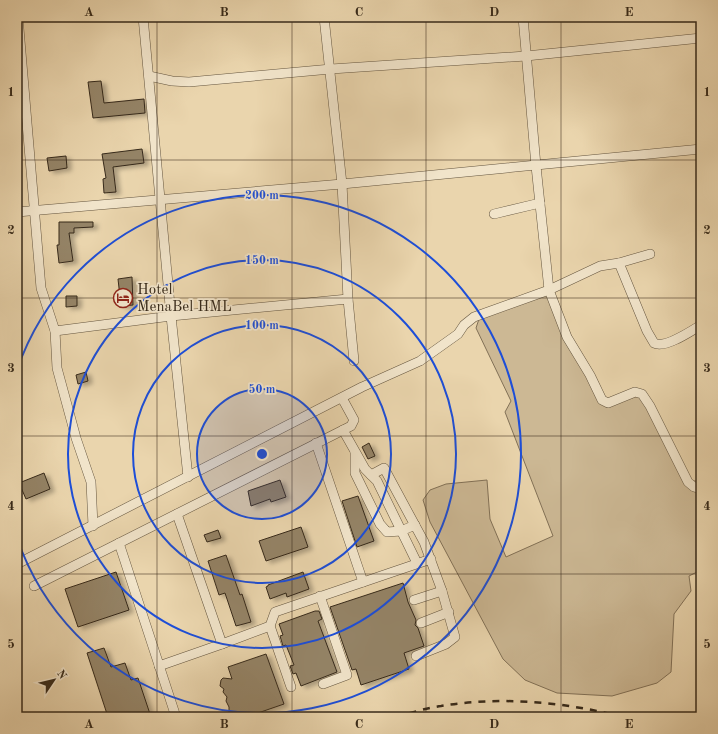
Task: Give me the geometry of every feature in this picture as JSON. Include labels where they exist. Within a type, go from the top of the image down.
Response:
[{"type":"street","points":[[18,17],[40,288],[55,331],[57,368],[76,438],[91,482],[93,526]]},
{"type":"street","points":[[143,17],[171,316],[188,477]]},
{"type":"street","points":[[324,17],[331,69],[342,184],[348,299],[354,361]]},
{"type":"street","points":[[523,17],[549,290],[566,337],[590,375],[602,400],[608,403],[635,392],[642,394],[650,406],[688,482],[694,487],[701,489]]},
{"type":"street","points":[[149,76],[167,80],[189,82],[331,69],[526,56],[701,38]]},
{"type":"street","points":[[17,212],[342,184],[701,149]]},
{"type":"street","points":[[494,214],[540,203]]},
{"type":"street","points":[[17,564],[342,398],[420,361],[458,334],[464,325],[474,317],[549,290],[600,266],[619,263],[650,254]]},
{"type":"street","points":[[619,263],[647,331],[654,343],[661,345],[669,342],[701,325]]},
{"type":"street","points":[[55,331],[171,316],[348,299]]},
{"type":"street","points":[[34,586],[351,426],[354,420],[342,398]]},
{"type":"street","points":[[343,430],[365,469],[377,482],[417,563]]},
{"type":"street","points":[[316,443],[363,582]]},
{"type":"street","points":[[356,452],[355,472],[380,524],[387,532],[401,531],[415,524]]},
{"type":"street","points":[[371,475],[384,468],[424,542],[449,612],[455,637],[446,644],[416,656]]},
{"type":"street","points":[[176,514],[222,644]]},
{"type":"street","points":[[119,543],[176,717]]},
{"type":"street","points":[[291,687],[270,626],[275,612],[431,559]]},
{"type":"street","points":[[414,600],[442,591]]},
{"type":"street","points":[[320,596],[347,675],[324,684]]},
{"type":"street","points":[[421,623],[449,612]]},
{"type":"street","points":[[159,666],[270,626]]},
{"type":"shaded area","points":[[550,291],[602,401],[636,388],[689,481],[701,481],[701,570],[689,576],[691,591],[674,614],[671,672],[657,683],[612,696],[557,693],[525,680],[503,659],[430,522],[423,500],[430,490],[446,484],[487,480],[490,519],[506,557],[553,536],[505,412],[511,401],[476,328],[479,319]]},
{"type":"building","points":[[101,81],[104,103],[144,99],[145,113],[93,118],[88,82]]},
{"type":"building","points":[[142,149],[144,163],[113,167],[116,192],[104,193],[103,179],[106,178],[102,154]]},
{"type":"building","points":[[66,156],[67,168],[49,171],[47,158]]},
{"type":"building","points":[[59,222],[93,222],[93,227],[74,228],[74,233],[69,233],[73,261],[59,263],[57,245],[59,245]]},
{"type":"building","points":[[132,277],[133,305],[121,306],[118,279]]},
{"type":"building","points":[[66,296],[77,296],[77,306],[66,307]]},
{"type":"building","points":[[86,372],[88,381],[78,384],[76,375]]},
{"type":"building","points":[[369,443],[375,456],[368,459],[362,447]]},
{"type":"building","points":[[44,473],[50,489],[26,499],[19,483]]},
{"type":"building","points":[[280,480],[286,497],[271,502],[270,499],[251,506],[248,491]]},
{"type":"building","points":[[358,496],[374,541],[357,547],[342,501]]},
{"type":"building","points":[[301,527],[308,547],[266,561],[259,541]]},
{"type":"building","points":[[218,530],[221,538],[207,542],[204,535]]},
{"type":"building","points":[[226,555],[240,595],[242,594],[251,622],[236,626],[225,593],[219,595],[208,561]]},
{"type":"building","points":[[116,572],[129,610],[78,627],[65,589]]},
{"type":"building","points":[[303,572],[309,589],[287,597],[286,593],[270,599],[266,587],[268,585]]},
{"type":"building","points":[[403,583],[408,602],[416,620],[415,625],[418,628],[424,646],[404,653],[409,669],[361,685],[356,669],[352,670],[330,607]]},
{"type":"building","points":[[315,611],[319,611],[322,619],[318,621],[337,672],[301,686],[296,673],[293,674],[290,666],[294,665],[286,645],[283,646],[280,636],[283,635],[279,624]]},
{"type":"building","points":[[104,648],[111,667],[125,663],[131,680],[138,678],[151,717],[108,717],[87,653]]},
{"type":"building","points":[[266,654],[284,704],[255,714],[256,717],[233,717],[229,712],[229,707],[226,701],[227,697],[223,692],[224,689],[220,686],[221,680],[223,678],[232,679],[228,667]]},
{"type":"railway","points":[[396,717],[441,706],[487,701],[556,704],[623,717]]},
{"type":"place","name":"Hotel MenaBel HML","points":[[123,298]]}]
